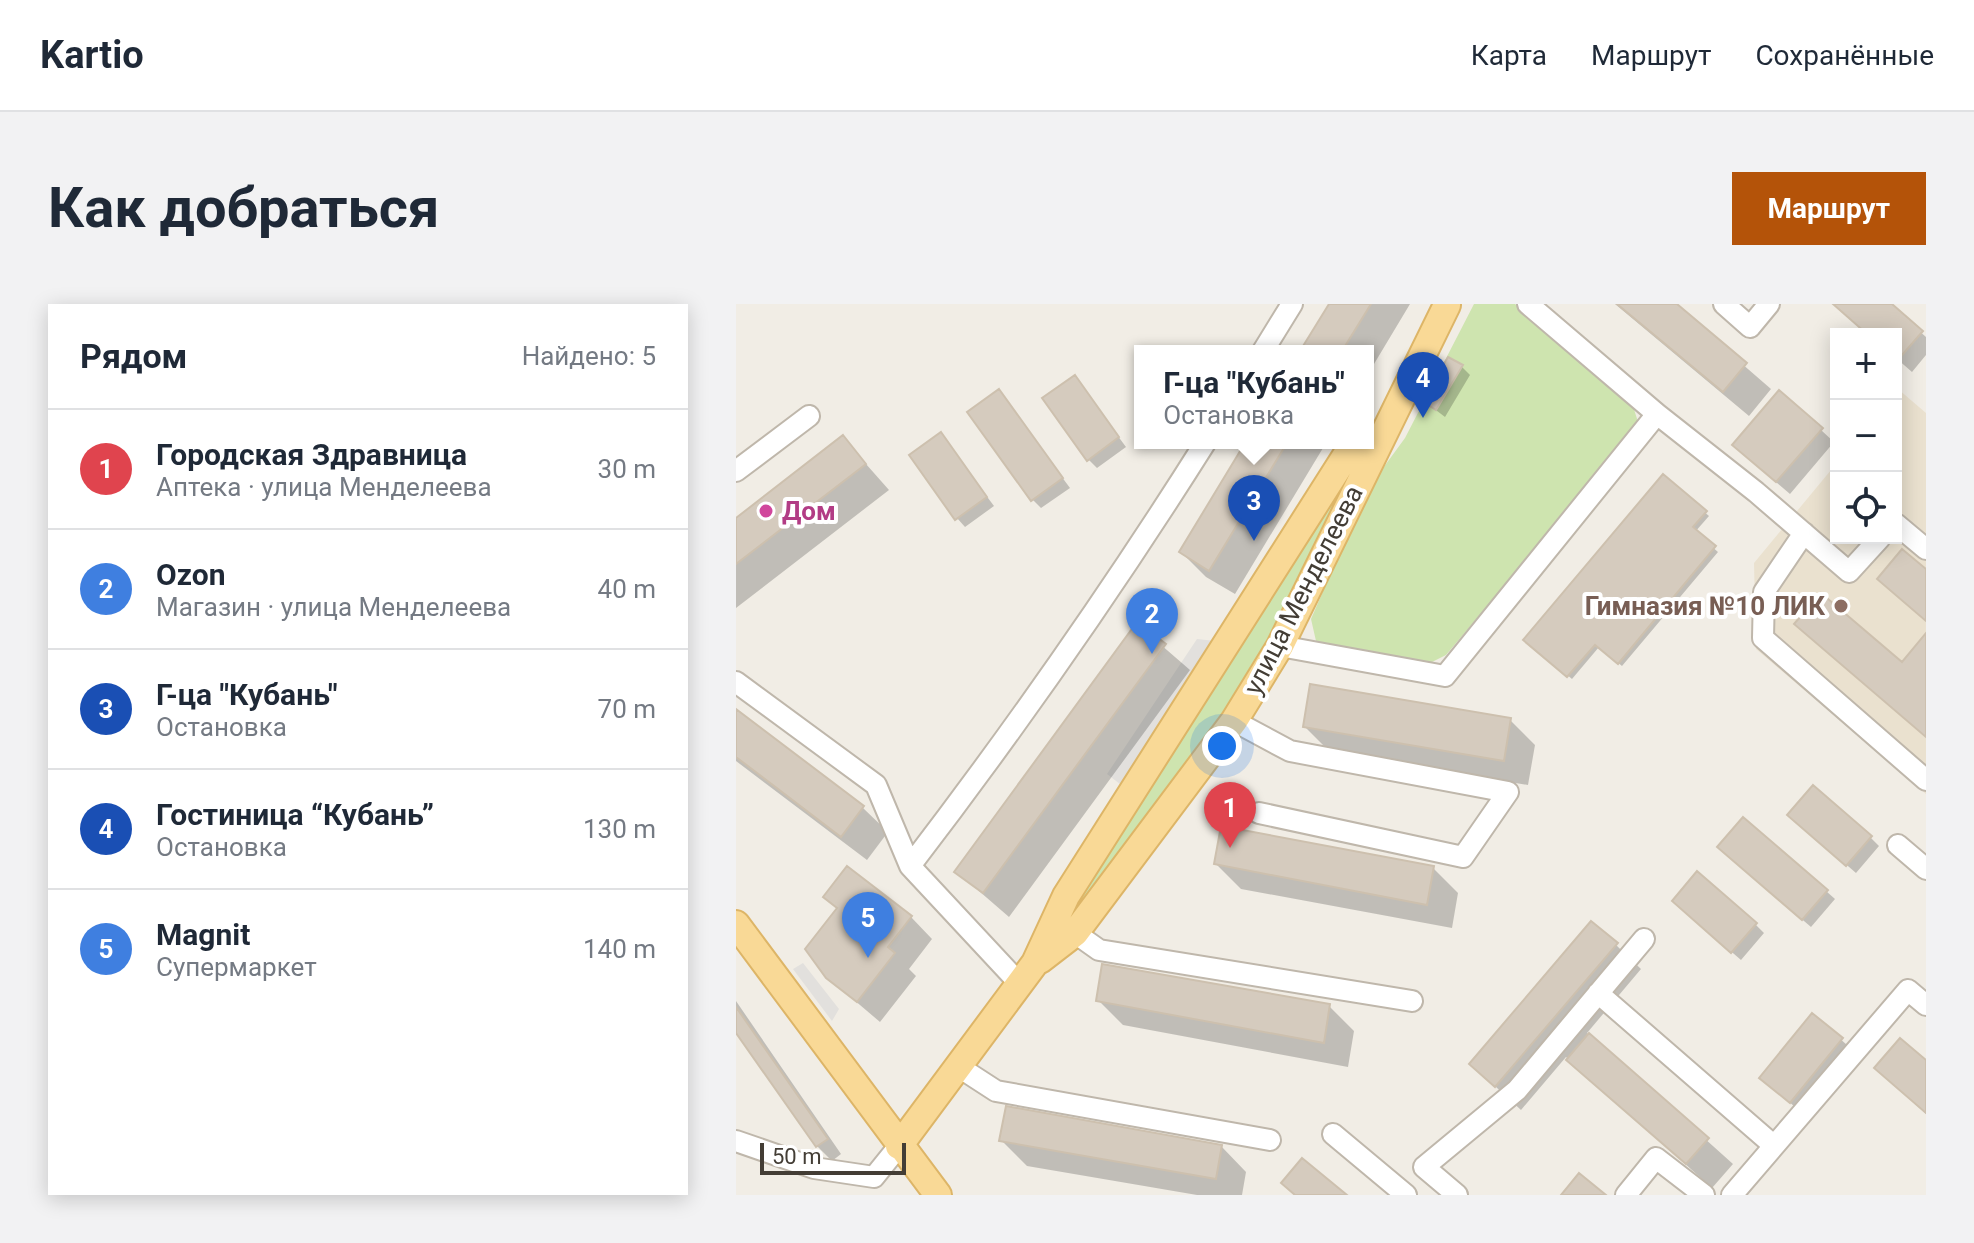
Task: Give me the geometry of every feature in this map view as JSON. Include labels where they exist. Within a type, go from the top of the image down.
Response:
[{"type":"main road","name":"улица Менделеева","points":[[1374,413],[1447,305]]},
{"type":"main road","name":"улица Менделеева","points":[[1028,973],[1075,933],[1234,721],[1280,646],[1447,305]]},
{"type":"main road","name":"улица Менделеева","points":[[899,1146],[1028,973],[1066,896],[1350,449]]},
{"type":"main road","points":[[736,924],[938,1195]]},
{"type":"street","points":[[1267,345],[1292,304]]},
{"type":"street","points":[[1528,304],[1849,572],[1875,544]]},
{"type":"street","points":[[1724,304],[1750,327],[1769,304]]},
{"type":"street","points":[[1280,646],[1445,676],[1657,414]]},
{"type":"street","points":[[736,471],[809,416]]},
{"type":"street","points":[[910,866],[1020,723],[1123,574],[1201,449]]},
{"type":"street","points":[[1902,529],[1926,549]]},
{"type":"street","points":[[1804,533],[1764,592],[1763,638],[1926,780]]},
{"type":"street","points":[[736,682],[876,785],[910,866],[1028,973]]},
{"type":"street","points":[[1234,721],[1290,751],[1508,792],[1463,857],[1259,813]]},
{"type":"street","points":[[1898,845],[1926,869]]},
{"type":"street","points":[[1075,933],[1099,950],[1412,1001]]},
{"type":"street","points":[[1457,1195],[1424,1167],[1517,1090],[1644,939]]},
{"type":"street","points":[[1732,1195],[1772,1144],[1908,990],[1926,1005]]},
{"type":"street","points":[[1598,993],[1772,1144]]},
{"type":"street","points":[[959,1067],[996,1091],[1270,1140]]},
{"type":"street","points":[[1333,1134],[1406,1195]]},
{"type":"street","points":[[736,1141],[872,1186],[899,1146]]},
{"type":"street","points":[[1626,1195],[1656,1158],[1704,1195]]},
{"type":"shaded area","name":"Гимназия №10 ЛИК","points":[[1902,392],[1926,413],[1926,794],[1756,649],[1754,563],[1830,471],[1830,544],[1902,544]]},
{"type":"shaded area","points":[[1197,639],[1215,641],[1120,784],[1107,774]]},
{"type":"shaded area","points":[[803,963],[839,1009],[832,1021],[793,969]]},
{"type":"green space","points":[[1474,304],[1515,304],[1632,403],[1638,422],[1632,434],[1446,655],[1432,662],[1418,663],[1316,641],[1311,619],[1367,490],[1405,438]]},
{"type":"green space","points":[[1330,502],[1336,505],[1261,664],[1077,908],[1074,905]]},
{"type":"building","points":[[1329,304],[1371,304],[1346,345],[1304,345]]},
{"type":"building","points":[[1617,304],[1677,304],[1747,363],[1723,392]]},
{"type":"building","points":[[1833,304],[1892,304],[1923,331],[1902,355],[1902,328],[1860,328]]},
{"type":"building","points":[[1448,357],[1463,365],[1436,410],[1422,401]]},
{"type":"building","points":[[1075,375],[1119,437],[1087,461],[1042,398]]},
{"type":"building","points":[[999,389],[1063,478],[1031,501],[967,412]]},
{"type":"building","points":[[1779,390],[1823,428],[1776,482],[1732,445]]},
{"type":"building","points":[[941,432],[987,497],[955,520],[909,455]]},
{"type":"building","points":[[843,435],[866,464],[736,564],[736,518]]},
{"type":"building","points":[[1241,449],[1283,449],[1209,571],[1179,552]]},
{"type":"building","points":[[1663,474],[1707,511],[1693,527],[1716,546],[1618,664],[1595,645],[1567,677],[1523,640]]},
{"type":"building","points":[[1902,549],[1926,569],[1926,621],[1877,579]]},
{"type":"building","points":[[1821,593],[1902,662],[1926,633],[1926,737],[1794,624]]},
{"type":"building","points":[[1137,622],[1166,644],[983,893],[954,872]]},
{"type":"building","points":[[1310,684],[1511,718],[1504,761],[1303,727]]},
{"type":"building","points":[[736,709],[864,806],[841,837],[736,757]]},
{"type":"building","points":[[1813,785],[1872,836],[1846,866],[1787,815]]},
{"type":"building","points":[[1743,817],[1828,890],[1802,920],[1717,847]]},
{"type":"building","points":[[1221,826],[1434,866],[1427,905],[1214,864]]},
{"type":"building","points":[[847,866],[912,916],[888,947],[895,953],[857,1002],[826,978],[805,949],[837,908],[823,897]]},
{"type":"building","points":[[1697,871],[1757,923],[1731,953],[1672,901]]},
{"type":"building","points":[[1591,921],[1618,943],[1495,1087],[1469,1064]]},
{"type":"building","points":[[1102,964],[1330,1004],[1324,1043],[1096,1001]]},
{"type":"building","points":[[736,1007],[828,1139],[816,1147],[736,1033]]},
{"type":"building","points":[[1812,1013],[1843,1038],[1790,1103],[1759,1078]]},
{"type":"building","points":[[1589,1033],[1709,1138],[1686,1164],[1566,1060]]},
{"type":"building","points":[[1900,1038],[1926,1060],[1926,1113],[1874,1068]]},
{"type":"building","points":[[1006,1106],[1222,1145],[1216,1179],[999,1141]]},
{"type":"building","points":[[1302,1158],[1347,1195],[1295,1195],[1281,1183]]},
{"type":"building","points":[[1579,1173],[1606,1195],[1561,1195]]},
{"type":"place","name":"Гостиница “Кубань”","points":[[1423,418]]},
{"type":"place","name":"Дом","points":[[766,511]]},
{"type":"place","name":"Г-ца \"Кубань\"","points":[[1254,541]]},
{"type":"place","name":"Гимназия №10 ЛИК","points":[[1841,606]]},
{"type":"place","name":"Ozon","points":[[1152,654]]},
{"type":"place","name":"Городская Здравница","points":[[1230,848]]},
{"type":"place","name":"Magnit","points":[[868,958]]}]
